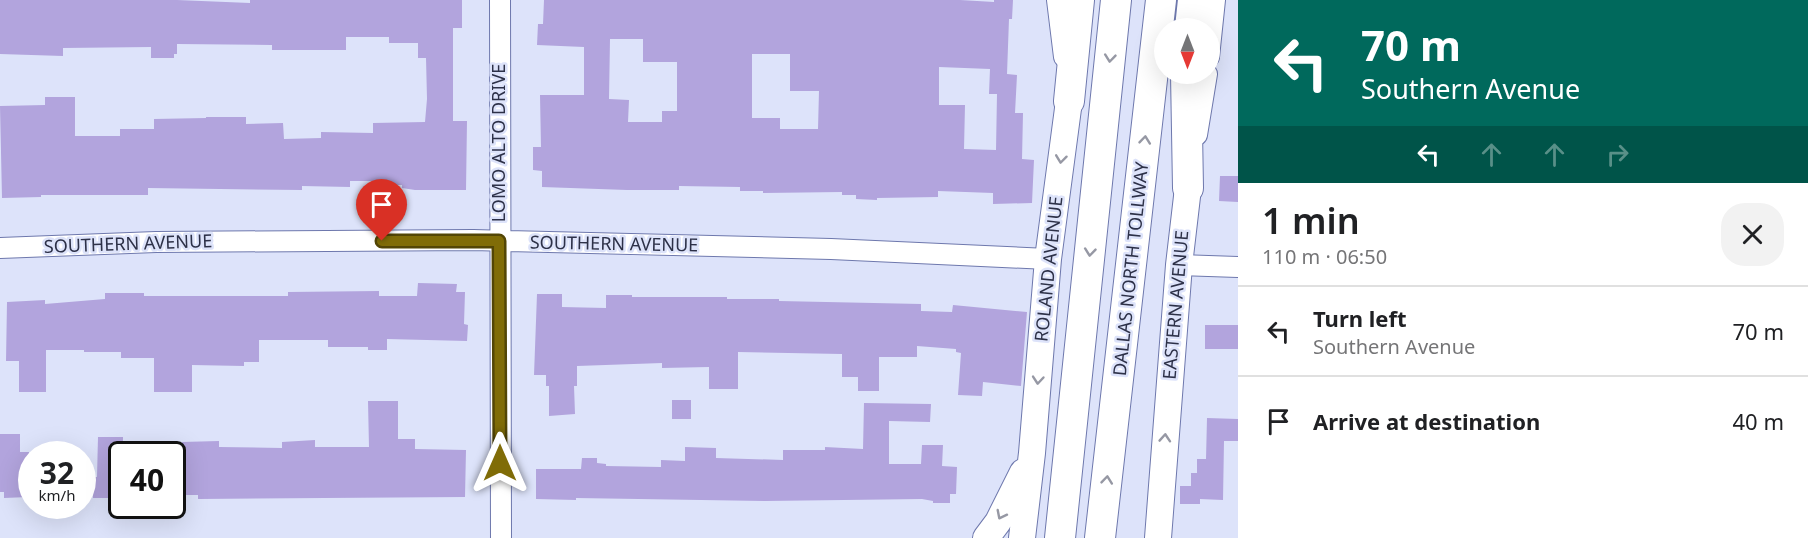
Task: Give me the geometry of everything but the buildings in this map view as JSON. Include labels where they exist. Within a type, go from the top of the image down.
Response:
[{"type":"highway","points":[[1069,101],[1078,0]]},
{"type":"highway","points":[[1060,538],[1116,0]]},
{"type":"highway","name":"DALLAS NORTH TOLLWAY","points":[[1100,538],[1161,0]]},
{"type":"highway","points":[[1191,18],[1193,0]]},
{"type":"highway","points":[[1186,84],[1188,188]]},
{"type":"main road","name":"ROLAND AVENUE","points":[[1022,538],[1032,453],[1048,259],[1069,101]]},
{"type":"main road","name":"EASTERN AVENUE","points":[[1158,538],[1179,265],[1188,188]]},
{"type":"main road","points":[[986,538],[998,522],[1032,453]]},
{"type":"street","name":"LOMO ALTO DRIVE","points":[[500,0],[501,538]]},
{"type":"street","name":"ROLAND AVENUE","points":[[1057,0],[1069,101]]},
{"type":"street","points":[[1213,18],[1215,0]]},
{"type":"street","name":"EASTERN AVENUE","points":[[1188,188],[1205,84]]},
{"type":"street","name":"SOUTHERN AVENUE","points":[[0,248],[156,242],[499,241],[831,249],[1048,259]]},
{"type":"street","points":[[1179,265],[1238,267]]},
{"type":"route","points":[[382,241],[499,241],[500,463]]}]
